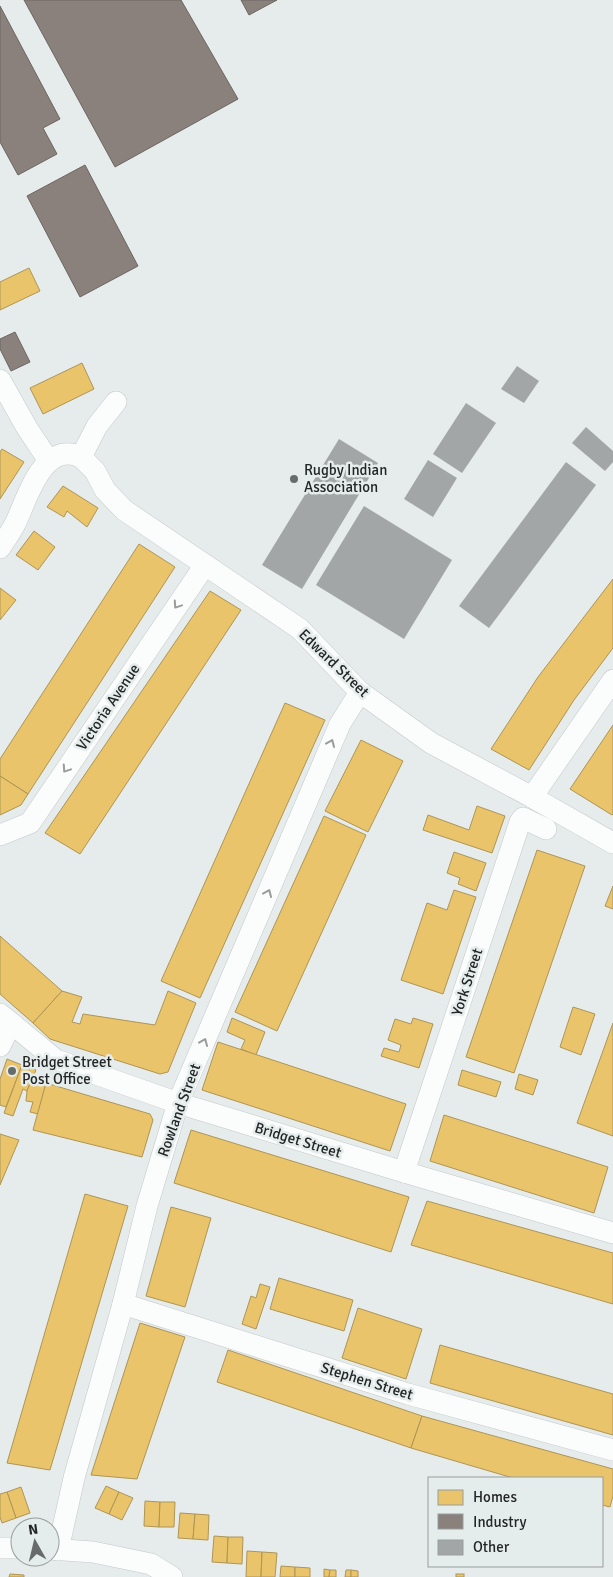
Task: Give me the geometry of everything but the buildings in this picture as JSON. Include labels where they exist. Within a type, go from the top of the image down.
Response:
[{"type":"street","points":[[0,380],[27,428],[49,461]]},
{"type":"street","points":[[0,548],[14,526],[40,471],[49,461],[58,456],[76,454],[81,457],[97,426],[116,402]]},
{"type":"street","name":"Edward Street","points":[[81,457],[95,471],[105,490],[124,510],[300,629],[360,692],[431,743],[613,843]]},
{"type":"street","name":"Victoria Avenue","points":[[0,835],[30,822],[205,565]]},
{"type":"street","points":[[532,797],[613,680]]},
{"type":"street","name":"Rowland Street","points":[[60,1528],[123,1304],[147,1206],[178,1103],[340,724],[360,692]]},
{"type":"street","name":"York Street","points":[[404,1172],[520,822],[523,818],[546,830]]},
{"type":"street","points":[[0,1046],[5,1018]]},
{"type":"street","name":"Bridget Street","points":[[5,1018],[56,1060],[178,1103],[404,1172],[613,1232]]},
{"type":"street","name":"Stephen Street","points":[[123,1304],[408,1394],[530,1429],[613,1450]]},
{"type":"street","points":[[60,1550],[93,1552],[151,1564],[172,1577]]},
{"type":"place","name":"Rugby Indian Association","points":[[294,479]]},
{"type":"place","name":"Bridget Street Post Office","points":[[12,1071]]}]
